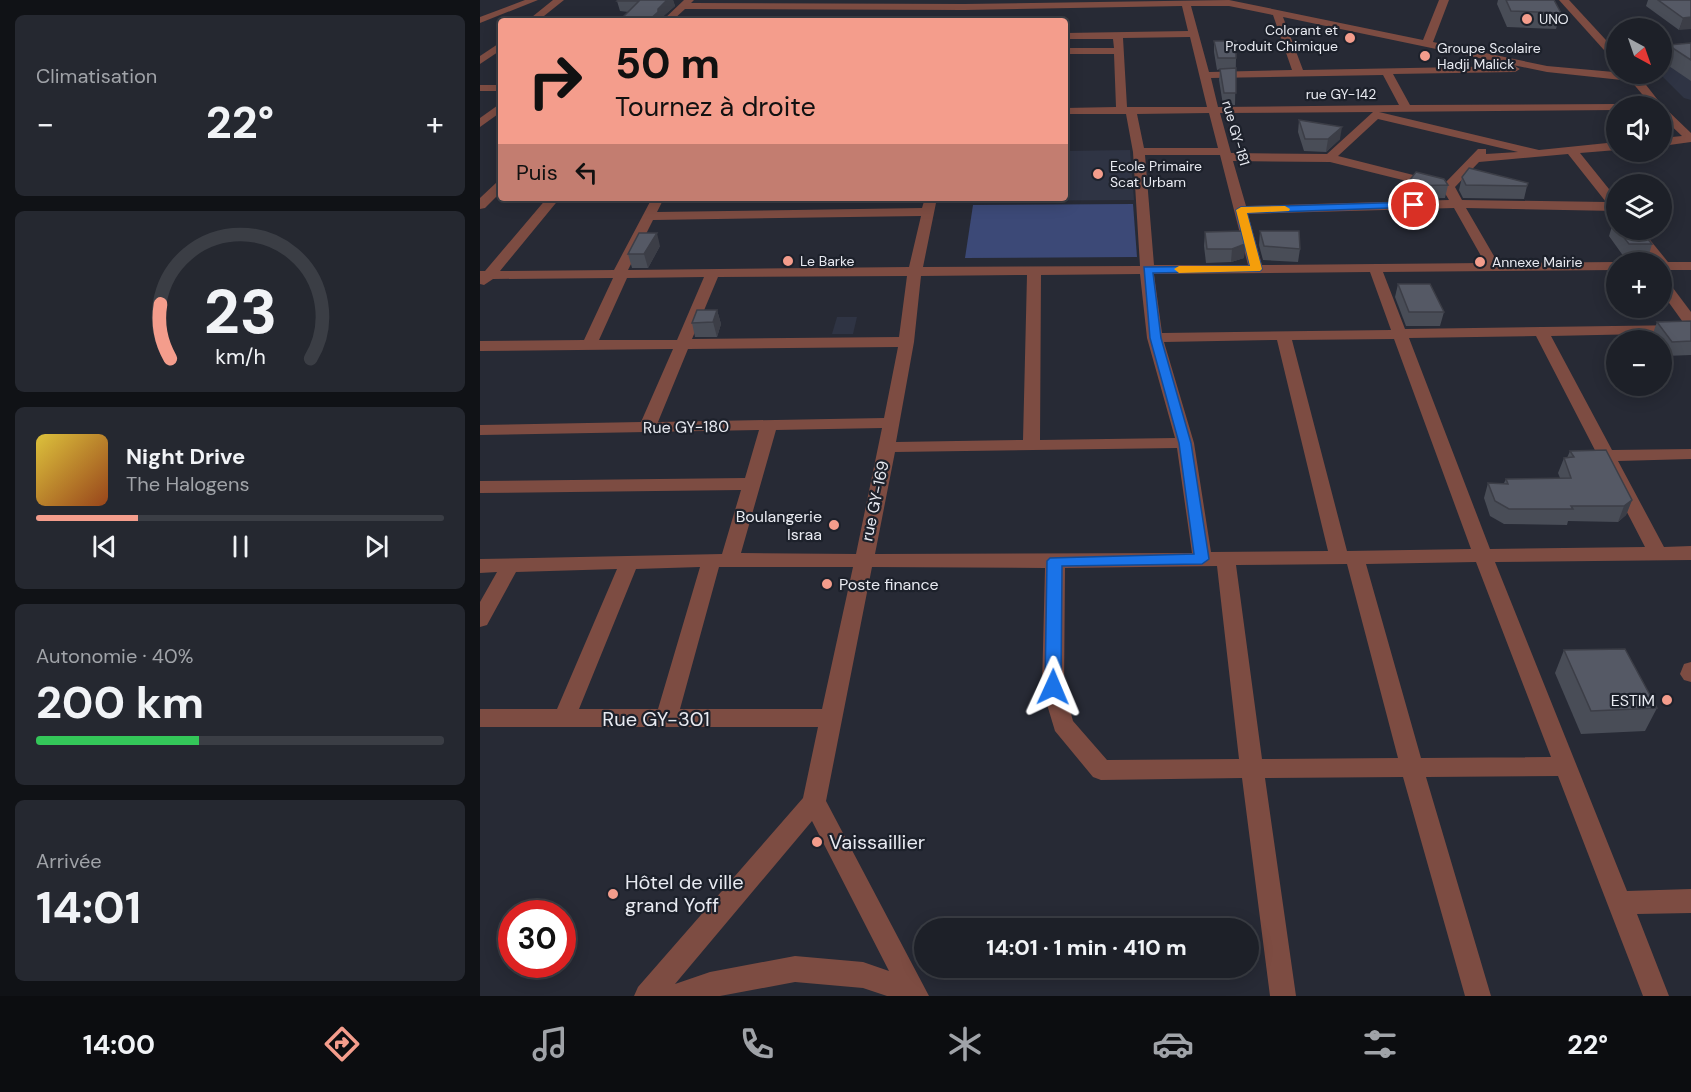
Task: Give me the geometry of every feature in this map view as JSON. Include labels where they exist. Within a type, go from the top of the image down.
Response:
[{"type":"street","points":[[480,20],[533,0]]},
{"type":"street","points":[[536,18],[559,0]]},
{"type":"street","points":[[1427,44],[1444,0]]},
{"type":"street","points":[[1564,0],[1606,46]]},
{"type":"street","points":[[669,1],[719,7],[965,4],[1048,9],[1229,2],[1547,69]]},
{"type":"street","points":[[670,18],[686,2]]},
{"type":"street","name":"rue GY-181","points":[[1186,5],[1256,269]]},
{"type":"street","points":[[1277,13],[1299,74]]},
{"type":"street","points":[[1068,36],[1194,34]]},
{"type":"street","points":[[1114,36],[1118,38],[1127,110],[1139,152],[1147,270],[1155,338],[1185,443],[1202,559]]},
{"type":"street","points":[[480,61],[498,47]]},
{"type":"street","points":[[1068,51],[1118,51]]},
{"type":"street","points":[[1205,75],[1547,69],[1606,74]]},
{"type":"street","points":[[1387,73],[1406,108]]},
{"type":"street","points":[[1639,84],[1649,96]]},
{"type":"street","points":[[480,88],[498,88]]},
{"type":"street","name":"rue GY-142","points":[[1068,111],[1373,112],[1406,108],[1606,107]]},
{"type":"street","points":[[482,121],[498,110]]},
{"type":"street","points":[[1330,158],[1373,112],[1539,153]]},
{"type":"street","points":[[1672,120],[1691,139]]},
{"type":"street","points":[[1676,124],[1691,122]]},
{"type":"street","points":[[1672,141],[1691,139]]},
{"type":"street","points":[[1448,187],[1492,142]]},
{"type":"street","points":[[1475,159],[1606,147]]},
{"type":"street","points":[[1572,151],[1606,193]]},
{"type":"street","points":[[1139,152],[1330,158],[1448,187],[1494,267]]},
{"type":"street","points":[[480,206],[498,188]]},
{"type":"street","points":[[483,278],[552,201]]},
{"type":"street","points":[[589,345],[656,201]]},
{"type":"street","points":[[808,214],[813,201]]},
{"type":"street","points":[[1241,210],[1458,204],[1606,206]]},
{"type":"street","points":[[649,216],[808,214],[930,205]]},
{"type":"street","name":"rue GY-169","points":[[814,802],[887,447],[906,342],[915,271],[930,205]]},
{"type":"street","points":[[1643,240],[1652,252]]},
{"type":"street","points":[[1672,265],[1691,266]]},
{"type":"street","points":[[483,278],[713,273],[1606,266]]},
{"type":"street","points":[[1375,268],[1483,556],[1656,996]]},
{"type":"street","points":[[1031,445],[1034,270]]},
{"type":"street","points":[[646,427],[713,273]]},
{"type":"street","points":[[1672,296],[1691,322]]},
{"type":"street","points":[[1155,338],[1691,329]]},
{"type":"street","points":[[1541,332],[1658,554]]},
{"type":"street","points":[[1284,336],[1347,557],[1412,767],[1478,996]]},
{"type":"street","points":[[480,346],[906,342]]},
{"type":"street","name":"Rue GY-180","points":[[480,430],[891,423]]},
{"type":"street","points":[[666,719],[720,560],[751,484],[770,426]]},
{"type":"street","points":[[887,447],[1185,443]]},
{"type":"street","points":[[1606,456],[1691,454]]},
{"type":"street","points":[[480,487],[751,484]]},
{"type":"street","points":[[480,566],[720,560],[1055,561],[1691,553]]},
{"type":"street","points":[[1226,559],[1252,769],[1284,996]]},
{"type":"street","points":[[1055,561],[1053,687],[1063,725],[1101,770],[1566,766]]},
{"type":"street","points":[[564,718],[628,563]]},
{"type":"street","points":[[480,620],[510,566]]},
{"type":"street","name":"Rue GY-301","points":[[480,718],[831,718]]},
{"type":"street","points":[[647,996],[814,802],[915,994]]},
{"type":"street","points":[[1620,903],[1691,901]]},
{"type":"street","points":[[677,996],[710,985],[795,969],[863,975],[915,994]]},
{"type":"shaded area","points":[[1691,47],[1691,100],[1684,98],[1670,84],[1672,84],[1672,49]]},
{"type":"shaded area","name":"Ecole Primaire Scat Urbam","points":[[1130,150],[1134,200],[1068,200],[1068,151]]},
{"type":"shaded area","points":[[1133,204],[1137,257],[965,258],[973,205]]},
{"type":"shaded area","points":[[837,317],[857,317],[853,334],[832,334]]},
{"type":"building","points":[[667,0],[651,18],[622,18],[639,1],[617,1]]},
{"type":"building","points":[[1506,0],[1554,0],[1561,13],[1511,11]]},
{"type":"building","points":[[1658,0],[1691,0],[1691,17],[1683,18]]},
{"type":"building","points":[[1214,41],[1236,41],[1236,58],[1218,58]]},
{"type":"building","points":[[1691,43],[1691,60],[1672,48],[1672,45]]},
{"type":"building","points":[[1236,68],[1236,93],[1224,93],[1220,69]]},
{"type":"building","points":[[1299,120],[1342,127],[1328,139],[1305,139]]},
{"type":"building","points":[[1469,168],[1528,183],[1527,186],[1466,185],[1462,177]]},
{"type":"building","points":[[1416,172],[1444,179],[1448,185],[1405,186]]},
{"type":"building","points":[[1242,231],[1245,244],[1232,249],[1207,249],[1205,232]]},
{"type":"building","points":[[1260,231],[1299,231],[1300,249],[1264,246]]},
{"type":"building","points":[[639,233],[657,233],[644,254],[628,254]]},
{"type":"building","points":[[1626,240],[1649,240],[1652,244],[1629,244]]},
{"type":"building","points":[[1398,284],[1430,284],[1444,312],[1409,312]]},
{"type":"building","points":[[697,310],[717,310],[713,322],[692,323]]},
{"type":"building","points":[[1691,321],[1691,341],[1672,342],[1672,330],[1663,330],[1657,322]]},
{"type":"building","points":[[1606,450],[1632,500],[1624,506],[1509,509],[1495,501],[1488,483],[1508,484],[1506,479],[1571,478],[1564,458],[1574,457],[1570,451]]},
{"type":"building","points":[[1625,649],[1657,708],[1591,711],[1564,650]]},
{"type":"slow traffic","points":[[1179,269],[1256,269],[1241,210],[1285,209]]},
{"type":"place","name":"UNO","points":[[1527,19]]},
{"type":"place","name":"Colorant et Produit Chimique","points":[[1350,38]]},
{"type":"place","name":"Groupe Scolaire Hadji Malick","points":[[1425,56]]},
{"type":"place","name":"Ecole Primaire Scat Urbam","points":[[1098,174]]},
{"type":"place","name":"Le Barke","points":[[788,261]]},
{"type":"place","name":"Annexe Mairie","points":[[1480,262]]},
{"type":"place","name":"Boulangerie Israa","points":[[834,525]]},
{"type":"place","name":"Poste finance","points":[[827,584]]},
{"type":"place","name":"ESTIM","points":[[1667,700]]},
{"type":"place","name":"Vaissaillier","points":[[817,842]]},
{"type":"place","name":"Hôtel de ville grand Yoff","points":[[613,894]]},
{"type":"route","points":[[1053,687],[1055,561],[1202,559],[1185,443],[1155,338],[1147,270],[1256,269],[1241,210],[1414,205]]}]
